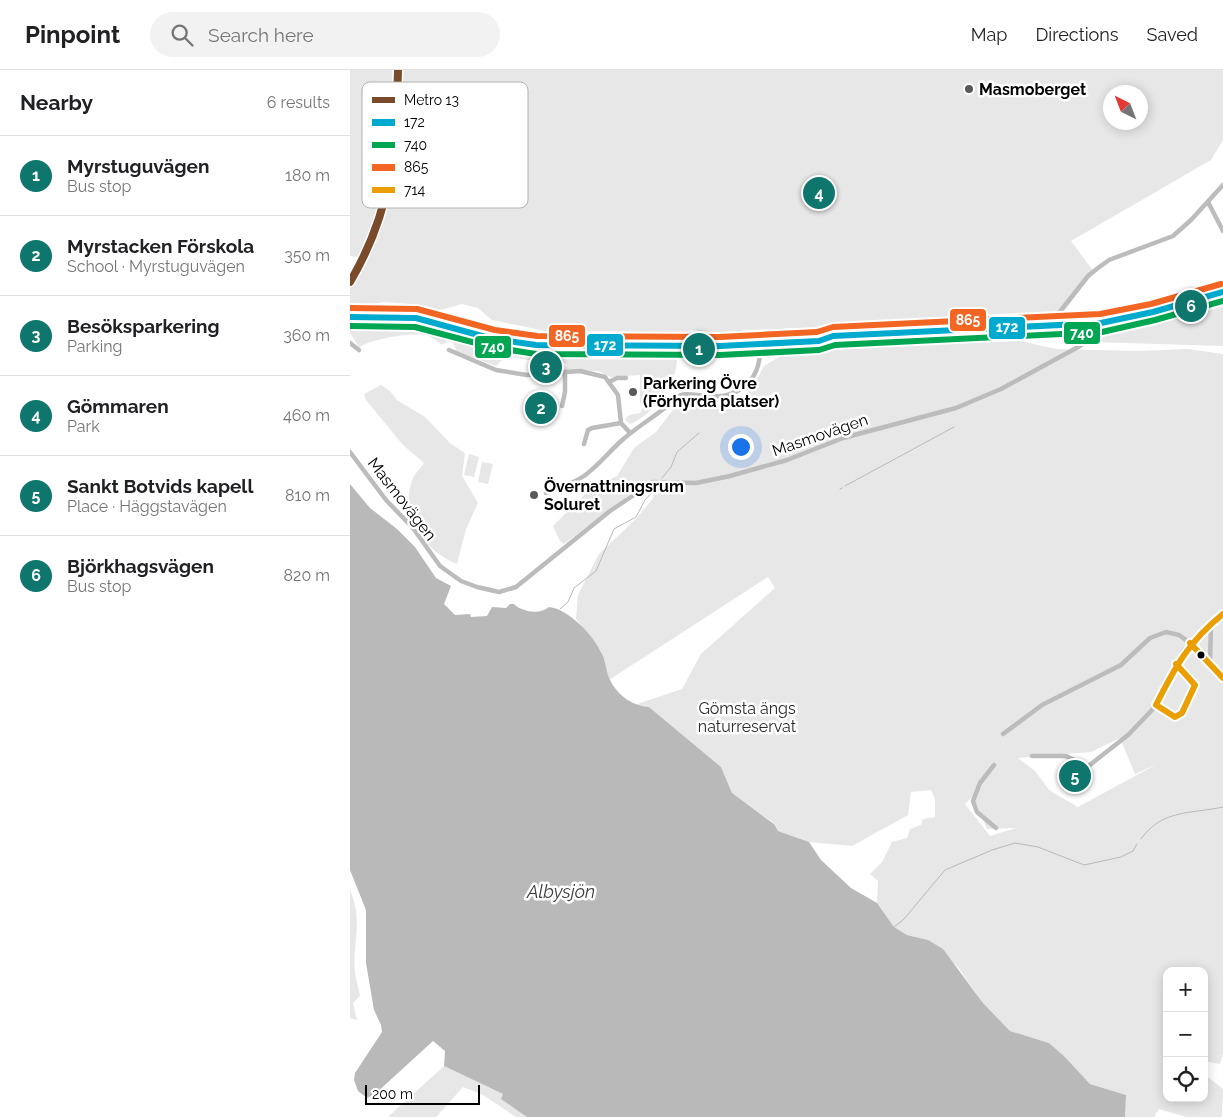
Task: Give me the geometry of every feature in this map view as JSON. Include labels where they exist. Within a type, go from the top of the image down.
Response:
[{"type":"main road","points":[[350,312],[383,310],[415,313],[493,333],[539,340],[675,342],[750,337],[833,336],[1101,323],[1153,312],[1223,292]]},
{"type":"main road","points":[[350,317],[384,316],[422,319],[493,339],[536,345],[645,347],[761,344],[819,340],[833,336]]},
{"type":"main road","points":[[761,344],[763,340],[796,335]]},
{"type":"main road","points":[[750,337],[758,340],[761,344]]},
{"type":"street","points":[[1055,325],[1058,316],[1088,276],[1114,258],[1173,236],[1223,185]]},
{"type":"street","points":[[1208,202],[1223,231]]},
{"type":"street","name":"Masmovägen","points":[[350,452],[386,500],[413,528],[437,564],[466,584],[506,592],[516,588],[610,511],[653,482],[685,483],[712,480],[787,460],[843,438],[956,408],[1001,389],[1080,346],[1096,335],[1101,323]]},
{"type":"street","points":[[350,343],[358,350]]},
{"type":"street","points":[[546,493],[584,476],[630,433],[668,406],[678,396],[687,393],[704,398],[722,398],[739,391],[760,366],[761,344]]},
{"type":"street","points":[[449,350],[496,370],[527,375],[565,374],[580,371],[605,377],[618,395],[621,423],[630,433]]},
{"type":"street","points":[[562,406],[565,392],[565,374]]},
{"type":"street","points":[[609,382],[617,378],[626,378]]},
{"type":"street","points":[[584,444],[588,430],[621,423]]},
{"type":"street","points":[[1032,756],[1066,756],[1087,767],[1128,736],[1153,709],[1181,654],[1211,623],[1223,614]]},
{"type":"street","points":[[1210,664],[1211,623]]},
{"type":"street","points":[[1003,734],[1042,704],[1121,665],[1150,638],[1166,632],[1179,635],[1190,643],[1223,678]]},
{"type":"street","points":[[994,765],[980,783],[973,801],[977,812],[996,828]]},
{"type":"green space","points":[[350,70],[1223,70],[1223,140],[1211,160],[1071,241],[1094,272],[1057,320],[745,330],[733,334],[692,330],[677,335],[638,332],[565,335],[492,320],[478,308],[462,304],[440,310],[422,305],[384,302],[350,308],[350,278],[354,276],[364,262],[362,258],[350,256]]},
{"type":"green space","points":[[1223,296],[1223,346],[1092,342],[1104,326],[1145,319],[1167,311],[1188,309]]},
{"type":"green space","points":[[350,322],[380,329],[445,332],[498,346],[533,351],[670,353],[677,358],[676,368],[668,388],[655,406],[630,424],[625,420],[626,418],[629,415],[640,413],[643,407],[640,403],[640,375],[611,377],[598,371],[564,370],[567,365],[559,358],[535,363],[534,361],[506,356],[496,366],[457,352],[453,343],[448,341],[442,345],[429,336],[414,334],[373,341],[359,347],[350,333]]},
{"type":"green space","name":"Gömsta ängs naturreservat","points":[[956,338],[1021,341],[1056,349],[1138,351],[1188,349],[1223,354],[1223,1054],[1220,1064],[1208,1062],[1208,967],[1163,967],[1163,1102],[1208,1102],[1208,1077],[1223,1089],[1222,1117],[1186,1117],[1159,1109],[1154,1117],[1125,1117],[1126,1095],[1090,1084],[1049,1043],[1010,1031],[983,1003],[958,967],[928,940],[907,935],[894,927],[877,903],[878,881],[870,874],[882,862],[892,842],[907,838],[910,829],[921,825],[923,819],[935,817],[935,799],[931,790],[911,792],[908,815],[852,846],[809,842],[778,831],[774,823],[732,793],[721,767],[649,707],[636,707],[640,703],[682,689],[701,654],[775,588],[768,577],[609,680],[601,651],[576,619],[578,595],[599,554],[636,519],[654,497],[646,482],[564,544],[560,541],[553,526],[590,489],[617,476],[634,448],[656,432],[678,403],[726,405],[742,398],[754,385],[764,366],[789,351]],"holes":[[[1120,738],[1135,774],[1157,764],[1078,807],[1049,790],[1035,771],[1018,758],[1091,752]],[[973,796],[987,829],[1016,828],[990,836],[965,804]]]},
{"type":"green space","points":[[381,385],[390,391],[397,400],[425,417],[450,443],[465,453],[462,476],[478,503],[466,529],[457,564],[434,550],[417,530],[409,505],[409,491],[414,476],[424,463],[403,445],[366,400],[364,394]]},
{"type":"green space","points":[[469,454],[479,457],[474,477],[464,475]]},
{"type":"green space","points":[[482,462],[493,464],[488,484],[478,482]]},
{"type":"green space","points":[[350,890],[357,923],[354,961],[355,976],[360,996],[353,1003],[357,1020],[350,1018]]},
{"type":"green space","points":[[444,1066],[503,1094],[527,1117],[516,1117],[483,1095],[463,1087],[436,1117],[388,1117]]},
{"type":"water","name":"Albysjön","points":[[350,484],[370,508],[397,529],[415,547],[436,578],[451,586],[444,604],[455,615],[487,616],[492,607],[506,608],[510,604],[514,604],[531,612],[541,611],[549,607],[557,609],[580,624],[598,647],[610,680],[617,691],[637,705],[649,707],[721,767],[732,793],[774,824],[778,831],[809,842],[821,860],[851,888],[877,903],[894,927],[907,935],[928,940],[943,949],[983,1003],[1010,1031],[1049,1043],[1090,1084],[1126,1095],[1125,1117],[527,1117],[501,1099],[503,1094],[444,1066],[445,1051],[433,1041],[375,1094],[367,1098],[358,1091],[354,1080],[355,1073],[382,1032],[374,1010],[366,963],[366,910],[350,870]]},
{"type":"waterway","points":[[845,486],[954,427]]},
{"type":"waterway","points":[[662,478],[671,467],[677,452],[699,433]]},
{"type":"waterway","points":[[560,609],[568,602],[574,588],[596,571],[614,529],[636,517],[645,500],[659,485]]},
{"type":"waterway","points":[[1141,839],[1158,822],[1178,814],[1223,807]]},
{"type":"waterway","points":[[894,927],[904,919],[945,870],[992,850],[1015,843],[1038,847],[1084,865],[1121,857],[1133,851],[1137,844]]},
{"type":"metro line","name":"13","points":[[398,70],[398,82]]},
{"type":"metro line","name":"13","points":[[350,282],[364,256],[382,208]]},
{"type":"transit line","name":"865","points":[[350,308],[417,309],[495,330],[537,336],[720,337],[817,332],[833,327],[1100,314],[1151,304],[1221,284]]},
{"type":"transit line","name":"172","points":[[350,317],[416,318],[493,339],[536,345],[720,346],[819,341],[833,336],[1101,323],[1153,312],[1223,292]]},
{"type":"transit line","name":"740","points":[[350,326],[415,327],[491,347],[536,354],[720,355],[819,350],[835,345],[1102,332],[1155,320],[1223,301]]},
{"type":"transit line","name":"714","points":[[1156,705],[1184,655],[1201,634],[1223,614]]},
{"type":"transit line","name":"714","points":[[1190,643],[1223,678]]},
{"type":"transit line","name":"714","points":[[1156,705],[1175,717],[1182,713],[1195,685],[1176,664]]},
{"type":"place","name":"Masmoberget","points":[[969,89]]},
{"type":"place","name":"Gömmaren","points":[[819,193]]},
{"type":"place","name":"Björkhagsvägen","points":[[1191,306]]},
{"type":"place","name":"Myrstuguvägen","points":[[699,349]]},
{"type":"place","name":"Besöksparkering","points":[[546,367]]},
{"type":"place","name":"Parkering Övre (Förhyrda platser)","points":[[633,392]]},
{"type":"place","name":"Myrstacken Förskola","points":[[541,408]]},
{"type":"place","name":"Övernattningsrum Soluret","points":[[534,495]]},
{"type":"place","name":"Sankt Botvids kapell","points":[[1075,776]]}]
